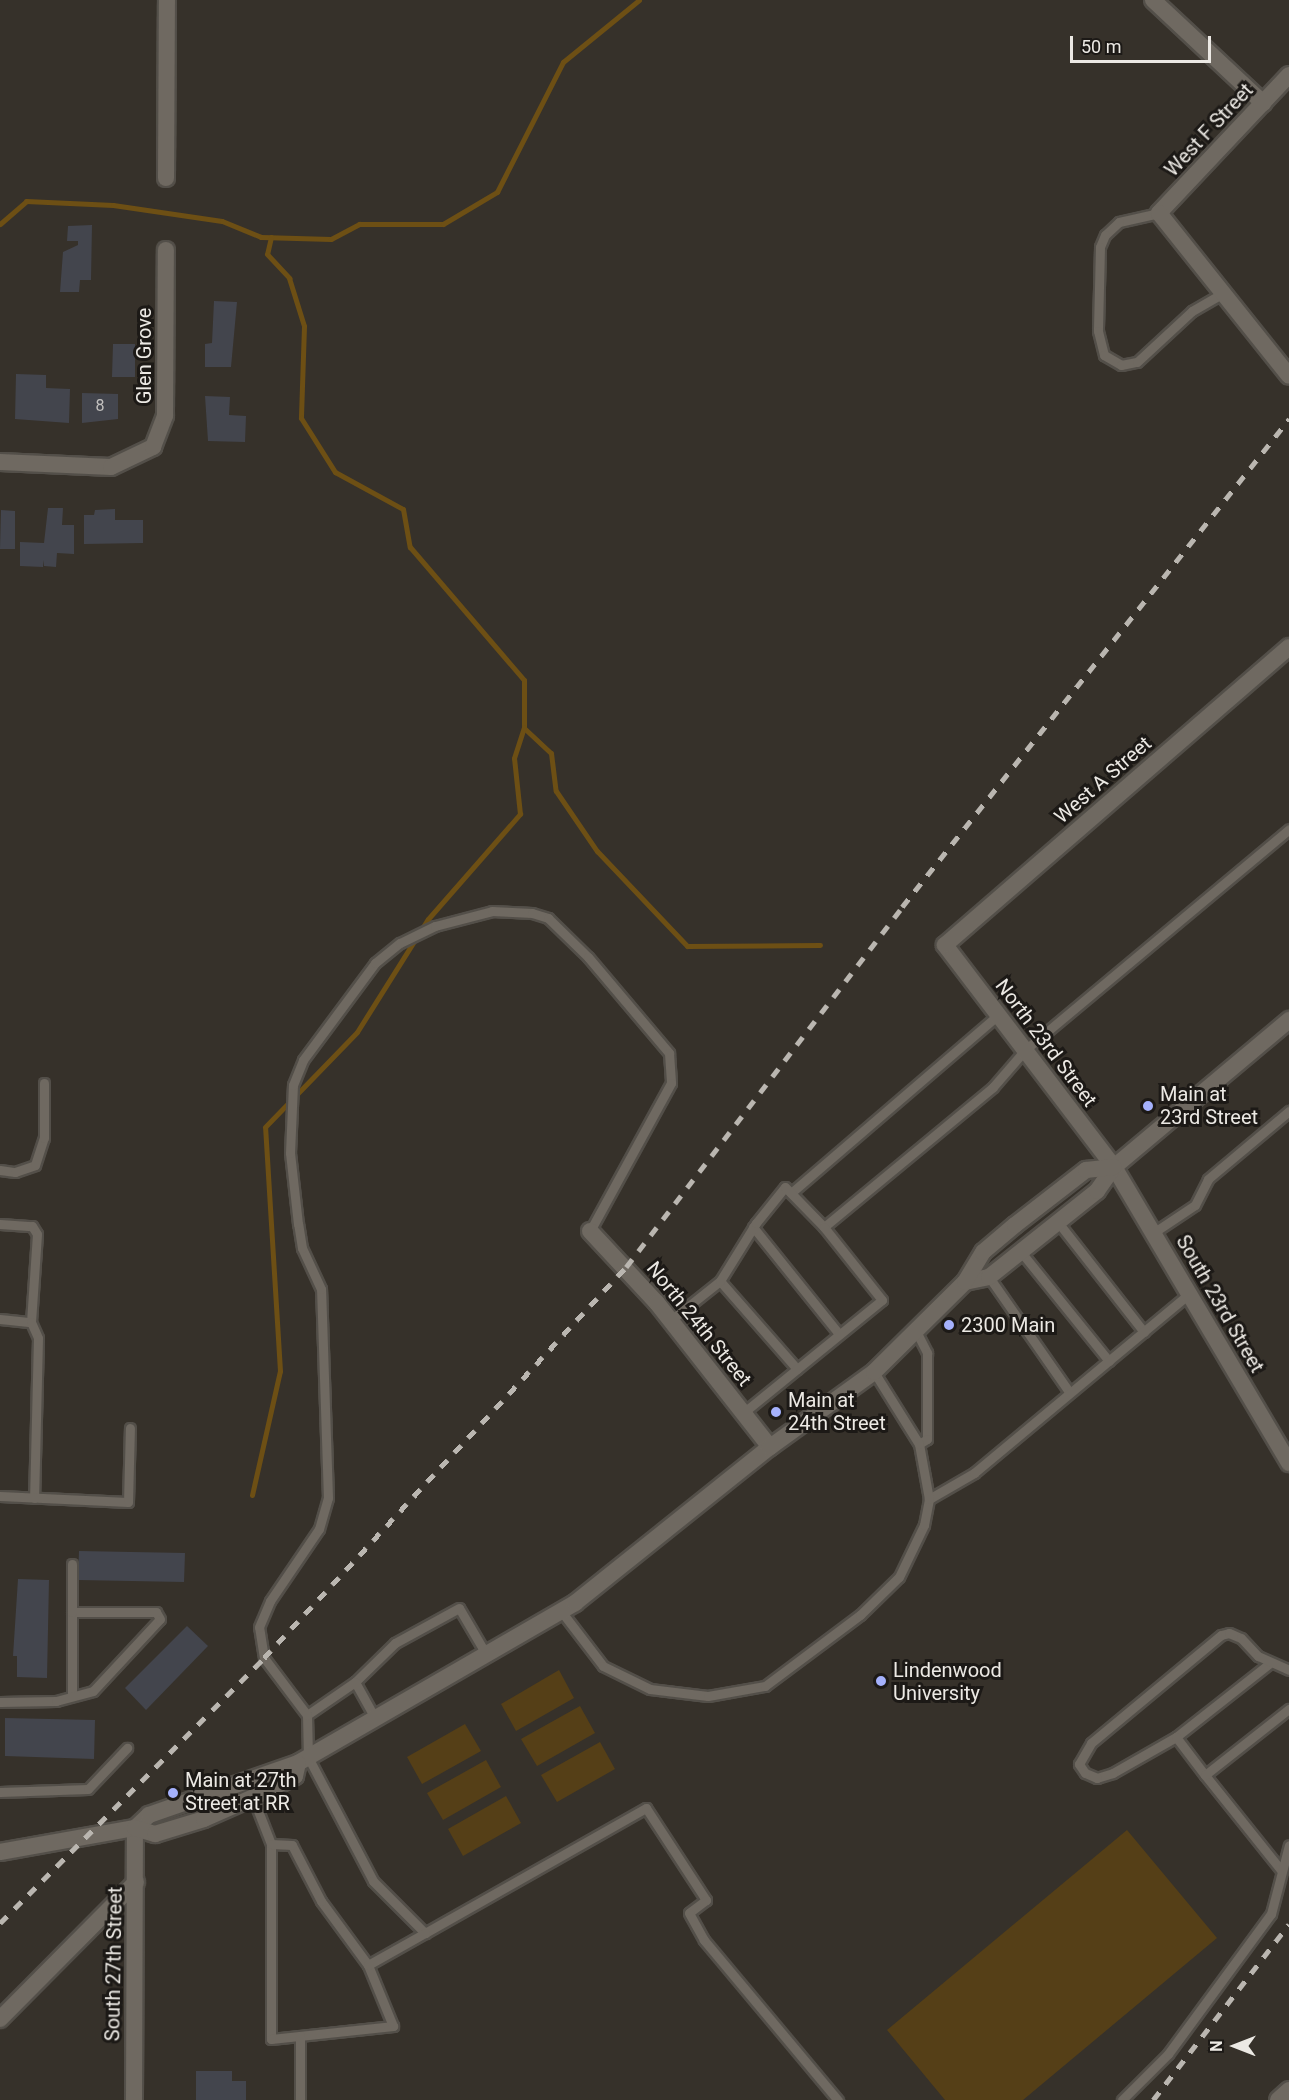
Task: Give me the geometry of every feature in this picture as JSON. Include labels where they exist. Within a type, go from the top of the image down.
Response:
[{"type":"street","points":[[166,178],[167,0]]},
{"type":"street","points":[[1153,0],[1263,103]]},
{"type":"street","name":"West F Street","points":[[1159,213],[1289,75]]},
{"type":"street","points":[[1159,213],[1289,376]]},
{"type":"street","name":"Glen Grove","points":[[0,462],[111,467],[153,447],[165,415],[166,250]]},
{"type":"street","name":"West A Street","points":[[945,945],[1289,647]]},
{"type":"street","name":"North 23rd Street","points":[[945,945],[1114,1167]]},
{"type":"street","points":[[965,1282],[989,1277],[1021,1252],[1097,1191],[1114,1167],[1286,1027]]},
{"type":"street","points":[[135,1828],[149,1815],[303,1760],[561,1611],[770,1447],[874,1372],[965,1282],[983,1252],[1050,1197],[1086,1170],[1114,1167]]},
{"type":"street","name":"South 23rd Street","points":[[1114,1167],[1289,1463]]},
{"type":"street","name":"North 24th Street","points":[[590,1231],[671,1320],[770,1447]]},
{"type":"street","points":[[0,1852],[135,1828],[155,1834],[253,1798],[295,1776],[303,1760]]},
{"type":"street","name":"South 27th Street","points":[[134,2100],[135,1828]]},
{"type":"street","points":[[0,2019],[136,1882]]},
{"type":"street","points":[[1278,2100],[1289,2090]]},
{"type":"lane","points":[[1159,213],[1119,222],[1105,235],[1100,247],[1098,331],[1104,355],[1120,365],[1137,362],[1192,311],[1223,293]]},
{"type":"lane","points":[[824,1227],[993,1087],[1026,1050],[1289,829]]},
{"type":"lane","points":[[425,1933],[373,1881],[303,1760],[307,1715],[264,1658],[259,1627],[270,1601],[319,1529],[327,1498],[321,1289],[302,1248],[298,1224],[290,1153],[293,1085],[303,1060],[375,963],[400,943],[435,926],[492,911],[532,913],[548,918],[588,957],[669,1053],[671,1083],[590,1231]]},
{"type":"lane","points":[[791,1193],[998,1015]]},
{"type":"lane","points":[[0,1170],[15,1172],[35,1165],[44,1138],[44,1083]]},
{"type":"lane","points":[[1153,1233],[1195,1205],[1208,1179],[1289,1111]]},
{"type":"lane","points":[[671,1320],[720,1281],[753,1227],[785,1187],[824,1227],[882,1300],[743,1413]]},
{"type":"lane","points":[[1057,1221],[1144,1332]]},
{"type":"lane","points":[[0,1224],[32,1226],[37,1234],[31,1322],[38,1338],[34,1498]]},
{"type":"lane","points":[[753,1227],[839,1335]]},
{"type":"lane","points":[[1021,1252],[1109,1361]]},
{"type":"lane","points":[[989,1277],[1070,1393]]},
{"type":"lane","points":[[720,1281],[797,1369]]},
{"type":"lane","points":[[929,1499],[974,1473],[1190,1294]]},
{"type":"lane","points":[[0,1319],[31,1322]]},
{"type":"lane","points":[[916,1331],[927,1353],[927,1439],[919,1444]]},
{"type":"lane","points":[[561,1611],[603,1666],[650,1689],[708,1696],[765,1686],[860,1615],[899,1577],[924,1525],[929,1499],[919,1444],[874,1372]]},
{"type":"lane","points":[[0,1496],[128,1502],[130,1428]]},
{"type":"lane","points":[[72,1564],[72,1694]]},
{"type":"lane","points":[[307,1715],[355,1683],[395,1643],[459,1608],[486,1654]]},
{"type":"lane","points":[[0,1702],[56,1701],[72,1694],[93,1691],[160,1619],[156,1612],[72,1612]]},
{"type":"lane","points":[[1270,1663],[1176,1737],[1096,1778],[1085,1773],[1079,1764],[1091,1743],[1221,1635],[1229,1633],[1241,1638],[1270,1663],[1289,1670]]},
{"type":"lane","points":[[355,1683],[375,1719]]},
{"type":"lane","points":[[1205,1775],[1289,1709]]},
{"type":"lane","points":[[1176,1737],[1281,1870]]},
{"type":"lane","points":[[0,1792],[88,1789],[127,1748]]},
{"type":"lane","points":[[253,1798],[271,1844],[271,2039],[393,2026],[368,1965],[321,1901],[292,1845],[271,1844]]},
{"type":"lane","points":[[368,1965],[646,1808],[706,1900],[688,1913],[704,1940],[838,2100]]},
{"type":"lane","points":[[1122,2100],[1168,2054],[1271,1914],[1289,1845]]},
{"type":"lane","points":[[300,2036],[300,2100]]},
{"type":"shaded area","points":[[559,1670],[574,1698],[516,1731],[501,1704]]},
{"type":"shaded area","points":[[580,1706],[595,1733],[537,1766],[521,1739]]},
{"type":"shaded area","points":[[465,1724],[481,1751],[422,1784],[407,1757]]},
{"type":"shaded area","points":[[600,1742],[615,1769],[557,1802],[541,1775]]},
{"type":"shaded area","points":[[486,1760],[501,1787],[443,1820],[427,1793]]},
{"type":"shaded area","points":[[506,1796],[521,1823],[463,1856],[448,1829]]},
{"type":"shaded area","points":[[1127,1830],[1217,1938],[1023,2100],[945,2100],[887,2030]]},
{"type":"building","points":[[92,225],[91,280],[80,280],[79,292],[60,292],[63,252],[78,245],[78,241],[67,241],[68,226]]},
{"type":"building","points":[[214,301],[237,302],[231,367],[205,367],[205,344],[212,343]]},
{"type":"building","points":[[113,344],[135,344],[135,377],[112,377]]},
{"type":"building","points":[[16,374],[46,375],[46,388],[70,389],[69,423],[15,419]]},
{"type":"building","points":[[82,393],[118,394],[118,419],[82,423]]},
{"type":"building","points":[[205,396],[230,397],[229,415],[246,416],[245,442],[208,441]]},
{"type":"building","points":[[48,508],[63,508],[62,525],[74,525],[74,554],[57,553],[56,567],[44,566],[43,560],[43,567],[20,566],[20,542],[44,543]]},
{"type":"building","points":[[115,509],[115,520],[143,520],[143,543],[84,544],[84,515],[94,515],[95,510]]},
{"type":"building","points":[[1,510],[15,511],[15,549],[0,549]]},
{"type":"building","points":[[79,1551],[185,1553],[184,1582],[78,1580]]},
{"type":"building","points":[[18,1579],[49,1580],[47,1678],[17,1677],[17,1656],[13,1656]]},
{"type":"building","points":[[187,1626],[208,1646],[146,1710],[125,1688]]},
{"type":"building","points":[[5,1718],[95,1720],[94,1759],[5,1756]]},
{"type":"building","points":[[196,2071],[232,2071],[232,2081],[246,2081],[246,2100],[196,2100]]},
{"type":"waterway","points":[[0,224],[26,201],[113,205],[222,221],[261,237],[331,239],[359,224],[443,224],[497,192],[563,62],[639,0]]},
{"type":"waterway","points":[[271,237],[267,254],[289,278],[304,326],[301,418],[335,472],[403,509],[410,547],[524,680],[524,728],[551,753],[556,791],[597,851],[687,946],[820,945]]},
{"type":"waterway","points":[[252,1495],[280,1371],[265,1127],[357,1032],[428,919],[520,814],[514,758],[524,728]]},
{"type":"railway","points":[[0,1923],[264,1658],[626,1267],[902,907],[1289,419]]},
{"type":"railway","points":[[1153,2100],[1289,1924]]},
{"type":"place","name":"Main at 23rd Street","points":[[1148,1106]]},
{"type":"place","name":"2300 Main","points":[[949,1325]]},
{"type":"place","name":"Main at 24th Street","points":[[776,1412]]},
{"type":"place","name":"Lindenwood University","points":[[881,1681]]},
{"type":"place","name":"Main at 27th Street at RR","points":[[173,1793]]}]
